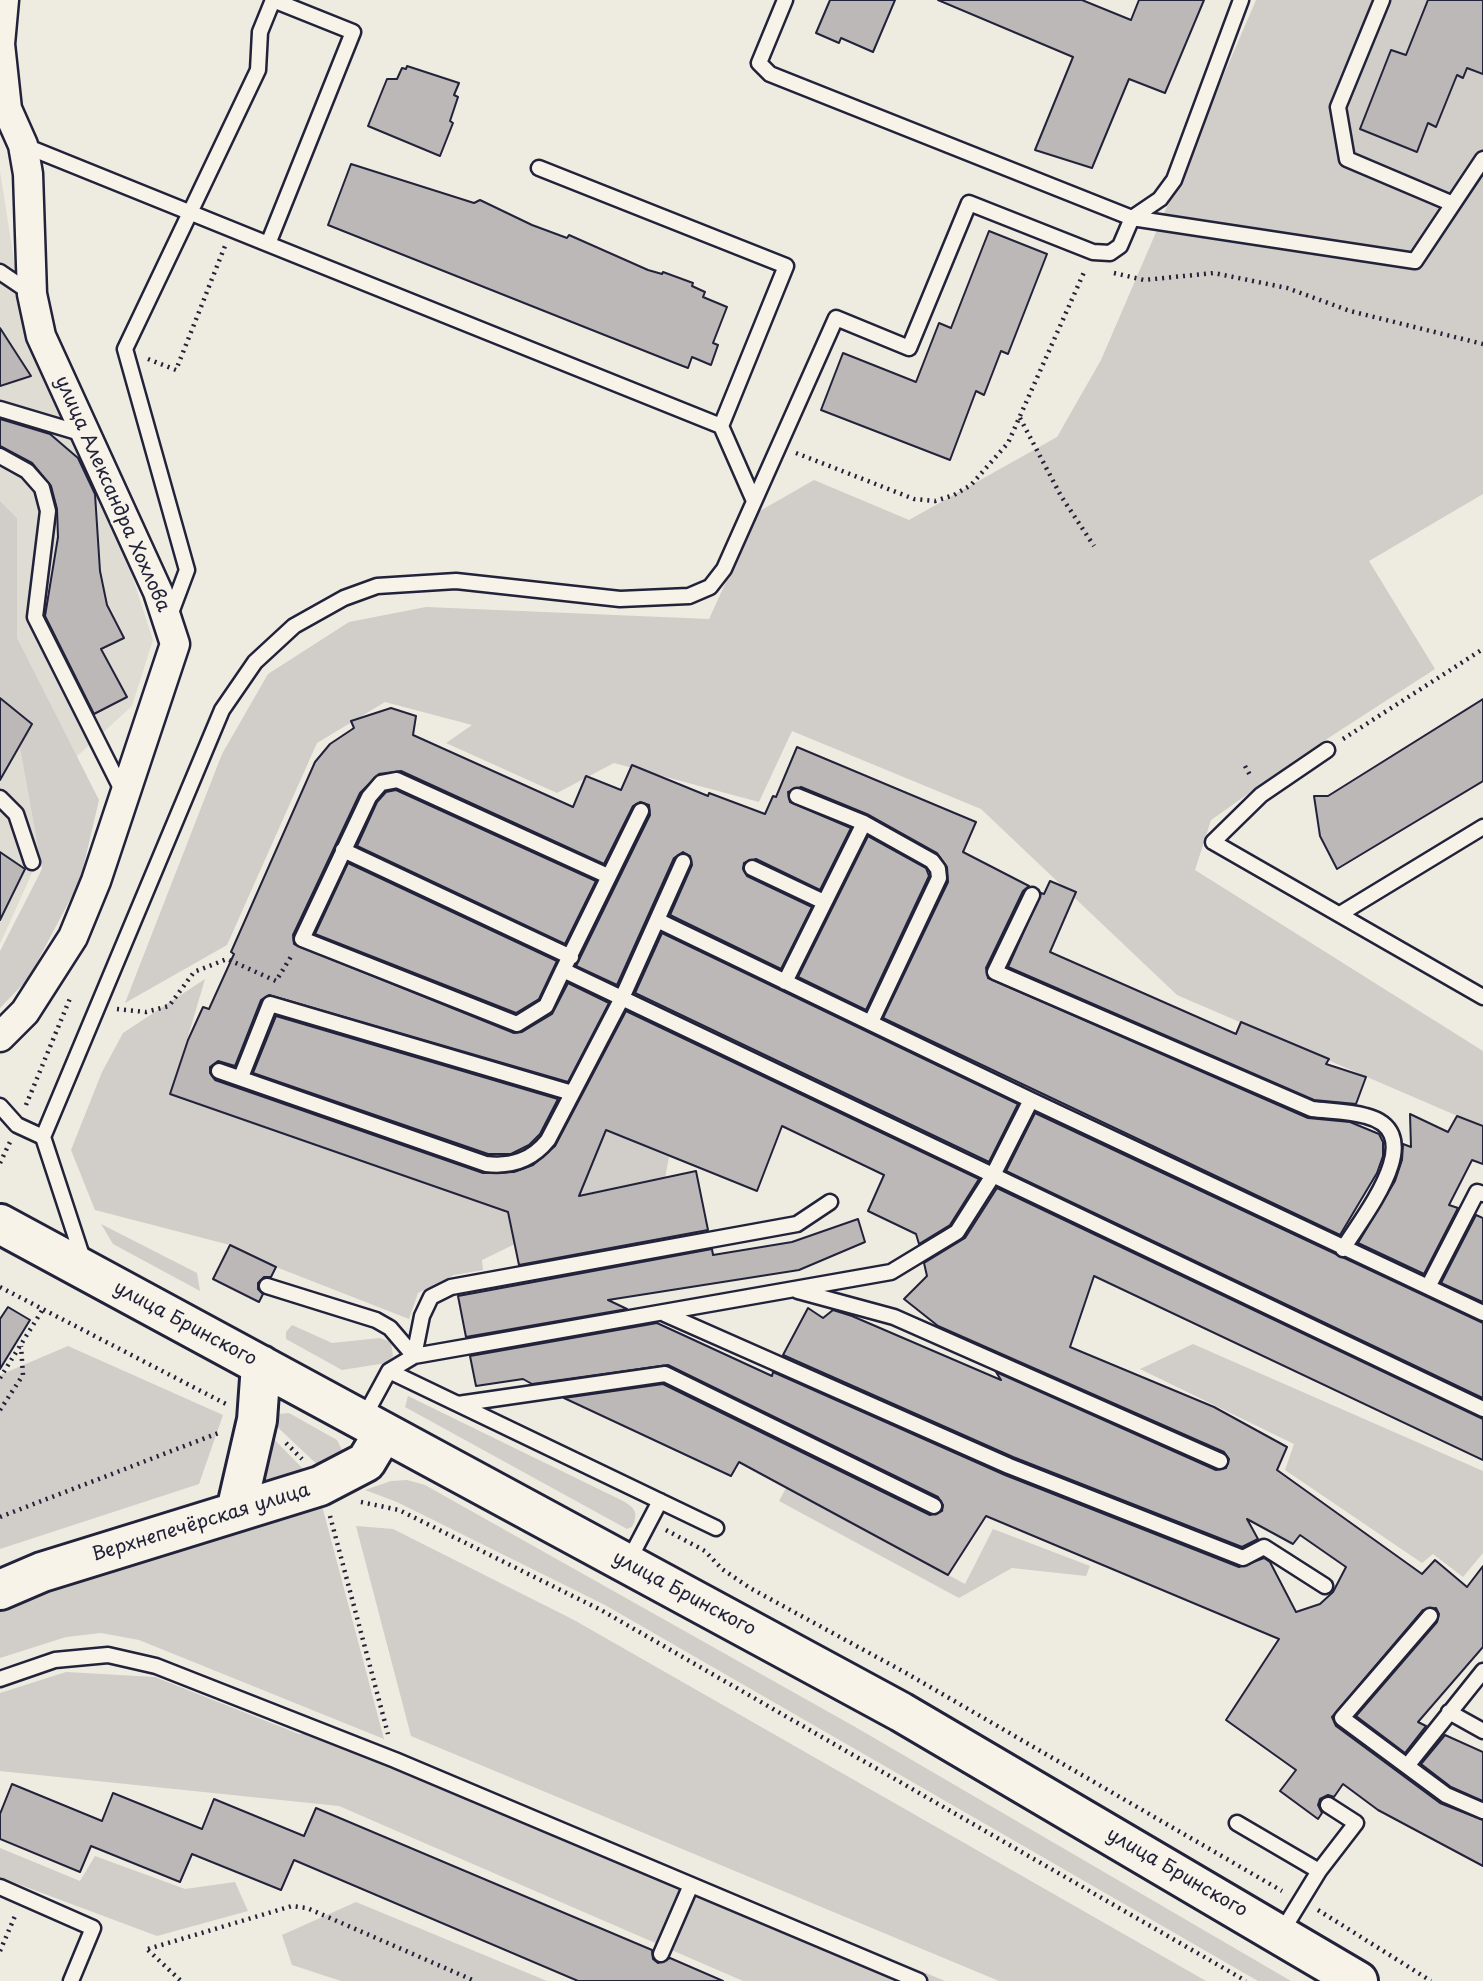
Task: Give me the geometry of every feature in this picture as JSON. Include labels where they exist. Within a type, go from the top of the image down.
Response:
[{"type":"main road","name":"улица Бринского","points":[[0,1224],[901,1712],[1358,1981]]},
{"type":"main road","points":[[236,1511],[257,1420],[261,1365]]},
{"type":"main road","name":"Верхнепечёрская улица","points":[[0,1590],[43,1572],[320,1486],[366,1462],[373,1426]]},
{"type":"street","name":"улица Александра Хохлова","points":[[0,1037],[25,1012],[73,937],[175,644],[158,592],[41,336],[32,294],[28,174],[23,145],[7,109],[2,81],[0,44],[4,0]]},
{"type":"lane","points":[[167,621],[187,570],[125,349],[258,70],[260,32],[273,0],[353,32],[268,244]]},
{"type":"lane","points":[[785,0],[758,63],[769,74],[1132,218],[1415,261],[1483,159]]},
{"type":"lane","points":[[87,1270],[43,1137],[222,710],[255,662],[294,626],[344,598],[377,586],[456,581],[620,599],[689,596],[710,587],[724,569],[836,318],[909,348],[969,203],[1093,252],[1110,253],[1120,246],[1132,218],[1160,199],[1174,180],[1241,0]]},
{"type":"lane","points":[[1381,0],[1338,107],[1347,159],[1453,204]]},
{"type":"lane","points":[[23,145],[721,426],[754,501]]},
{"type":"lane","points":[[540,168],[786,266],[721,426]]},
{"type":"lane","points":[[0,272],[32,294]]},
{"type":"lane","points":[[0,409],[88,435]]},
{"type":"lane","points":[[0,456],[27,471],[42,488],[48,511],[35,617],[124,795]]},
{"type":"lane","points":[[1327,750],[1261,795],[1213,842],[1483,998]]},
{"type":"lane","points":[[608,876],[397,780],[381,783],[369,797],[302,939],[517,1024],[546,1006],[641,811]]},
{"type":"lane","points":[[797,796],[864,823],[932,862],[938,869],[939,878],[871,1022]]},
{"type":"lane","points":[[0,798],[16,814],[32,862]]},
{"type":"lane","points":[[785,982],[864,823]]},
{"type":"lane","points":[[1340,914],[1483,827]]},
{"type":"lane","points":[[343,850],[571,957]]},
{"type":"lane","points":[[219,1071],[486,1164],[504,1166],[536,1155],[548,1140],[622,998],[683,862]]},
{"type":"lane","points":[[752,868],[824,902]]},
{"type":"lane","points":[[1032,895],[995,972],[1312,1109],[1368,1116],[1389,1130],[1396,1148],[1392,1166],[1343,1249]]},
{"type":"lane","points":[[657,920],[1031,1101],[1483,1313]]},
{"type":"lane","points":[[563,970],[1483,1409]]},
{"type":"lane","points":[[241,1077],[270,1004],[572,1093]]},
{"type":"lane","points":[[373,1426],[389,1371],[414,1356],[891,1272],[957,1232],[992,1177],[1031,1101]]},
{"type":"lane","points":[[0,1106],[18,1125],[43,1137]]},
{"type":"lane","points":[[1428,1287],[1477,1192],[1483,1194]]},
{"type":"lane","points":[[414,1356],[422,1316],[431,1297],[451,1287],[797,1224],[830,1202]]},
{"type":"lane","points":[[267,1286],[376,1320],[390,1328],[414,1356]]},
{"type":"lane","points":[[793,1290],[894,1317],[1220,1461]]},
{"type":"lane","points":[[664,1314],[1009,1466],[1243,1558],[1264,1547],[1325,1586]]},
{"type":"lane","points":[[389,1371],[716,1528]]},
{"type":"lane","points":[[458,1404],[665,1374],[934,1506]]},
{"type":"lane","points":[[627,1563],[660,1501]]},
{"type":"lane","points":[[1430,1616],[1342,1718],[1447,1795],[1483,1811]]},
{"type":"lane","points":[[0,1679],[55,1660],[108,1655],[156,1666],[395,1760],[919,1981]]},
{"type":"lane","points":[[1407,1766],[1483,1671]]},
{"type":"lane","points":[[1449,1712],[1483,1731]]},
{"type":"lane","points":[[1280,1934],[1319,1871],[1356,1823],[1328,1805]]},
{"type":"lane","points":[[1237,1823],[1319,1871]]},
{"type":"lane","points":[[661,1954],[691,1885]]},
{"type":"lane","points":[[0,1887],[93,1927],[71,1981]]},
{"type":"path","points":[[125,349],[176,370],[232,229]]},
{"type":"path","points":[[779,446],[914,499],[935,501],[954,495],[971,485],[1008,443],[1093,252]]},
{"type":"path","points":[[1086,267],[1097,270]]},
{"type":"path","points":[[1109,272],[1144,280],[1214,273],[1287,288],[1350,311],[1483,344]]},
{"type":"path","points":[[1019,417],[1061,496],[1094,546]]},
{"type":"path","points":[[1327,750],[1483,649]]},
{"type":"path","points":[[99,1004],[146,1012],[169,1006],[194,972],[227,959],[276,981],[302,939]]},
{"type":"path","points":[[0,1287],[234,1408]]},
{"type":"path","points":[[0,1378],[43,1309]]},
{"type":"path","points":[[0,1410],[23,1375],[21,1345]]},
{"type":"path","points":[[0,1517],[223,1431]]},
{"type":"path","points":[[278,1436],[306,1463]]},
{"type":"path","points":[[356,1500],[398,1510],[601,1610],[1246,1981]]},
{"type":"path","points":[[328,1508],[395,1760]]},
{"type":"path","points":[[649,1521],[705,1551],[722,1569],[750,1588],[906,1673],[1300,1902],[1333,1917],[1431,1981]]},
{"type":"path","points":[[181,1981],[148,1950],[292,1906],[307,1908],[475,1981]]},
{"type":"path","points":[[0,1951],[18,1908]]},
{"type":"shaded area","points":[[1256,0],[1483,0],[1483,494],[1369,561],[1435,669],[1316,746],[1211,820],[1195,870],[1483,1051],[1483,1127],[1177,995],[981,809],[792,731],[759,802],[614,763],[557,793],[446,743],[472,725],[385,702],[317,743],[227,945],[125,1003],[222,754],[268,674],[349,622],[426,607],[709,619],[758,512],[814,480],[909,520],[1057,437],[1101,360]]},
{"type":"shaded area","points":[[0,171],[21,305],[107,498],[153,640],[132,706],[51,780],[60,811],[0,944]]},
{"type":"shaded area","points":[[0,501],[17,518],[17,638],[99,800],[80,881],[28,979],[0,1008],[0,951],[42,869],[13,708],[0,696]]},
{"type":"shaded area","points":[[205,979],[171,1094],[502,1210],[531,1205],[606,1130],[669,1157],[665,1178],[596,1192],[515,1244],[482,1260],[483,1270],[454,1275],[418,1293],[409,1319],[276,1267],[230,1245],[95,1210],[71,1150],[102,1072],[123,1033]]},
{"type":"shaded area","points":[[101,1224],[197,1273],[200,1291],[113,1244]]},
{"type":"shaded area","points":[[292,1325],[332,1343],[380,1338],[391,1342],[393,1356],[386,1363],[342,1370],[286,1339],[286,1332]]},
{"type":"shaded area","points":[[1193,1344],[1483,1471],[1483,1553],[1463,1577],[1433,1554],[1422,1563],[1285,1470],[1294,1444],[1140,1369]]},
{"type":"shaded area","points":[[68,1346],[223,1415],[199,1484],[0,1549],[0,1375]]},
{"type":"shaded area","points":[[408,1396],[623,1501],[635,1511],[632,1527],[627,1529],[405,1407]]},
{"type":"shaded area","points":[[289,1413],[337,1440],[342,1450],[337,1463],[323,1470],[271,1421],[278,1414]]},
{"type":"shaded area","points":[[267,1432],[308,1474],[258,1485]]},
{"type":"shaded area","points":[[407,1480],[425,1485],[857,1728],[1291,1981],[1258,1981],[605,1605],[397,1502],[365,1490],[391,1481]]},
{"type":"shaded area","points":[[786,1488],[965,1584],[993,1529],[1090,1566],[1086,1576],[1012,1568],[959,1598],[779,1501]]},
{"type":"shaded area","points":[[321,1502],[384,1739],[139,1640],[101,1633],[66,1637],[0,1658],[0,1605]]},
{"type":"shaded area","points":[[356,1526],[393,1529],[574,1620],[1206,1981],[999,1981],[411,1736]]},
{"type":"shaded area","points":[[66,1672],[155,1677],[299,1734],[339,1729],[945,1981],[743,1981],[339,1806],[0,1771],[0,1693]]},
{"type":"shaded area","points":[[0,1848],[80,1881],[95,1856],[185,1889],[235,1882],[248,1911],[157,1936],[10,1881],[0,1891]]},
{"type":"shaded area","points":[[356,1902],[547,1981],[341,1981],[292,1965],[282,1935]]},
{"type":"building","points":[[830,0],[895,0],[873,52],[841,38],[839,43],[816,33]]},
{"type":"building","points":[[938,0],[1082,0],[1131,20],[1139,0],[1204,0],[1165,93],[1129,79],[1092,168],[1035,150],[1073,57]]},
{"type":"building","points":[[1428,0],[1483,0],[1483,74],[1467,68],[1463,78],[1457,75],[1436,127],[1428,123],[1417,152],[1360,129],[1391,50],[1406,55]]},
{"type":"building","points":[[407,66],[459,83],[454,95],[458,97],[450,121],[453,123],[440,156],[368,126],[387,79],[397,79],[402,68],[406,69]]},
{"type":"building","points":[[351,164],[474,203],[480,200],[532,225],[567,238],[569,235],[648,270],[662,274],[663,272],[693,283],[692,286],[705,292],[703,297],[727,307],[713,343],[718,345],[711,365],[692,357],[688,368],[328,225]]},
{"type":"building","points":[[989,231],[1047,254],[1008,354],[1001,351],[984,395],[976,391],[950,460],[821,410],[843,353],[916,382],[939,323],[951,328]]},
{"type":"building","points":[[0,328],[31,376],[0,386]]},
{"type":"building","points":[[0,419],[50,434],[78,458],[95,494],[100,571],[107,605],[124,638],[101,649],[127,697],[94,714],[45,616],[58,537],[57,509],[51,486],[32,463],[0,446]]},
{"type":"building","points":[[0,698],[32,724],[0,780]]},
{"type":"building","points":[[1483,699],[1483,781],[1337,869],[1320,836],[1314,796],[1328,796]]},
{"type":"building","points":[[391,708],[416,716],[413,735],[573,807],[586,776],[621,790],[632,765],[708,796],[709,793],[765,814],[773,796],[776,797],[797,747],[976,822],[963,852],[1029,886],[1023,891],[986,968],[988,978],[1308,1118],[1350,1122],[1379,1134],[1383,1142],[1383,1156],[1377,1173],[1340,1235],[883,1018],[948,882],[947,867],[937,853],[869,815],[801,787],[788,792],[790,802],[851,828],[820,890],[756,859],[744,863],[743,869],[747,876],[812,907],[781,969],[670,915],[692,865],[690,856],[683,852],[674,858],[617,985],[576,966],[650,815],[649,805],[640,802],[633,806],[604,864],[401,771],[379,774],[360,793],[293,935],[294,944],[514,1033],[522,1032],[552,1014],[568,983],[609,1003],[568,1082],[269,995],[261,1000],[235,1066],[218,1061],[210,1067],[210,1073],[215,1080],[483,1173],[514,1172],[533,1165],[555,1146],[626,1011],[979,1179],[950,1225],[919,1244],[916,1234],[868,1211],[884,1175],[782,1126],[757,1191],[606,1130],[579,1196],[696,1171],[708,1230],[519,1265],[508,1212],[170,1094],[188,1040],[203,1007],[209,1009],[234,954],[231,952],[315,762],[330,744],[354,728],[351,721]]},
{"type":"building","points":[[396,790],[596,881],[565,944],[357,846],[377,802],[386,792]]},
{"type":"building","points":[[868,836],[926,868],[929,876],[866,1010],[798,977]]},
{"type":"building","points":[[0,852],[25,869],[0,920]]},
{"type":"building","points":[[348,863],[557,961],[539,999],[516,1013],[315,934]]},
{"type":"building","points":[[1050,881],[1076,892],[1050,952],[1236,1034],[1241,1022],[1329,1059],[1326,1064],[1366,1077],[1356,1104],[1314,1100],[1008,967],[1041,893],[1044,894]]},
{"type":"building","points":[[662,933],[1018,1104],[989,1162],[635,993]]},
{"type":"building","points":[[276,1016],[558,1099],[540,1134],[529,1145],[511,1154],[488,1154],[253,1073]]},
{"type":"building","points":[[1035,1113],[1483,1323],[1483,1398],[1006,1171]]},
{"type":"building","points":[[1410,1114],[1448,1132],[1457,1116],[1483,1126],[1483,1164],[1472,1160],[1449,1205],[1458,1208],[1424,1274],[1358,1243],[1395,1181],[1402,1160],[1403,1144],[1411,1147]]},
{"type":"building","points":[[997,1188],[1483,1419],[1483,1460],[1094,1276],[1070,1347],[1214,1407],[1287,1447],[1277,1470],[1422,1574],[1435,1560],[1467,1587],[1483,1566],[1483,1647],[1418,1722],[1426,1726],[1405,1753],[1356,1716],[1437,1622],[1439,1614],[1436,1608],[1423,1610],[1332,1717],[1336,1726],[1440,1803],[1483,1820],[1483,1866],[1378,1810],[1343,1784],[1334,1797],[1328,1795],[1320,1799],[1318,1805],[1322,1813],[1318,1819],[1280,1791],[1296,1770],[1226,1720],[1279,1639],[986,1516],[948,1575],[739,1462],[731,1476],[564,1398],[663,1384],[930,1515],[942,1511],[943,1505],[938,1497],[668,1365],[532,1384],[523,1379],[476,1386],[470,1356],[657,1323],[772,1376],[773,1372],[1005,1475],[1239,1567],[1264,1558],[1270,1562],[1296,1612],[1320,1604],[1333,1592],[1346,1567],[1300,1535],[1293,1544],[1247,1519],[1258,1539],[1242,1547],[1013,1457],[783,1355],[808,1308],[823,1318],[833,1310],[1001,1380],[996,1372],[1216,1470],[1226,1468],[1229,1459],[1224,1452],[938,1326],[904,1299],[927,1276],[924,1263],[965,1238]]},
{"type":"building","points":[[1476,1215],[1483,1218],[1483,1302],[1441,1283]]},
{"type":"building","points":[[858,1219],[865,1242],[799,1270],[608,1300],[627,1309],[466,1337],[458,1296],[712,1249],[713,1255],[792,1242]]},
{"type":"building","points":[[230,1245],[276,1267],[271,1277],[264,1277],[258,1283],[258,1289],[263,1294],[259,1302],[213,1279]]},
{"type":"building","points":[[8,1307],[30,1320],[0,1369],[0,1319]]},
{"type":"building","points":[[1445,1735],[1483,1752],[1483,1801],[1451,1787],[1421,1764]]},
{"type":"building","points":[[12,1784],[102,1821],[113,1793],[202,1829],[214,1799],[304,1836],[316,1808],[652,1950],[653,1959],[658,1963],[670,1958],[723,1981],[578,1981],[294,1860],[281,1890],[192,1854],[180,1882],[91,1846],[80,1872],[0,1839],[0,1814]]}]
